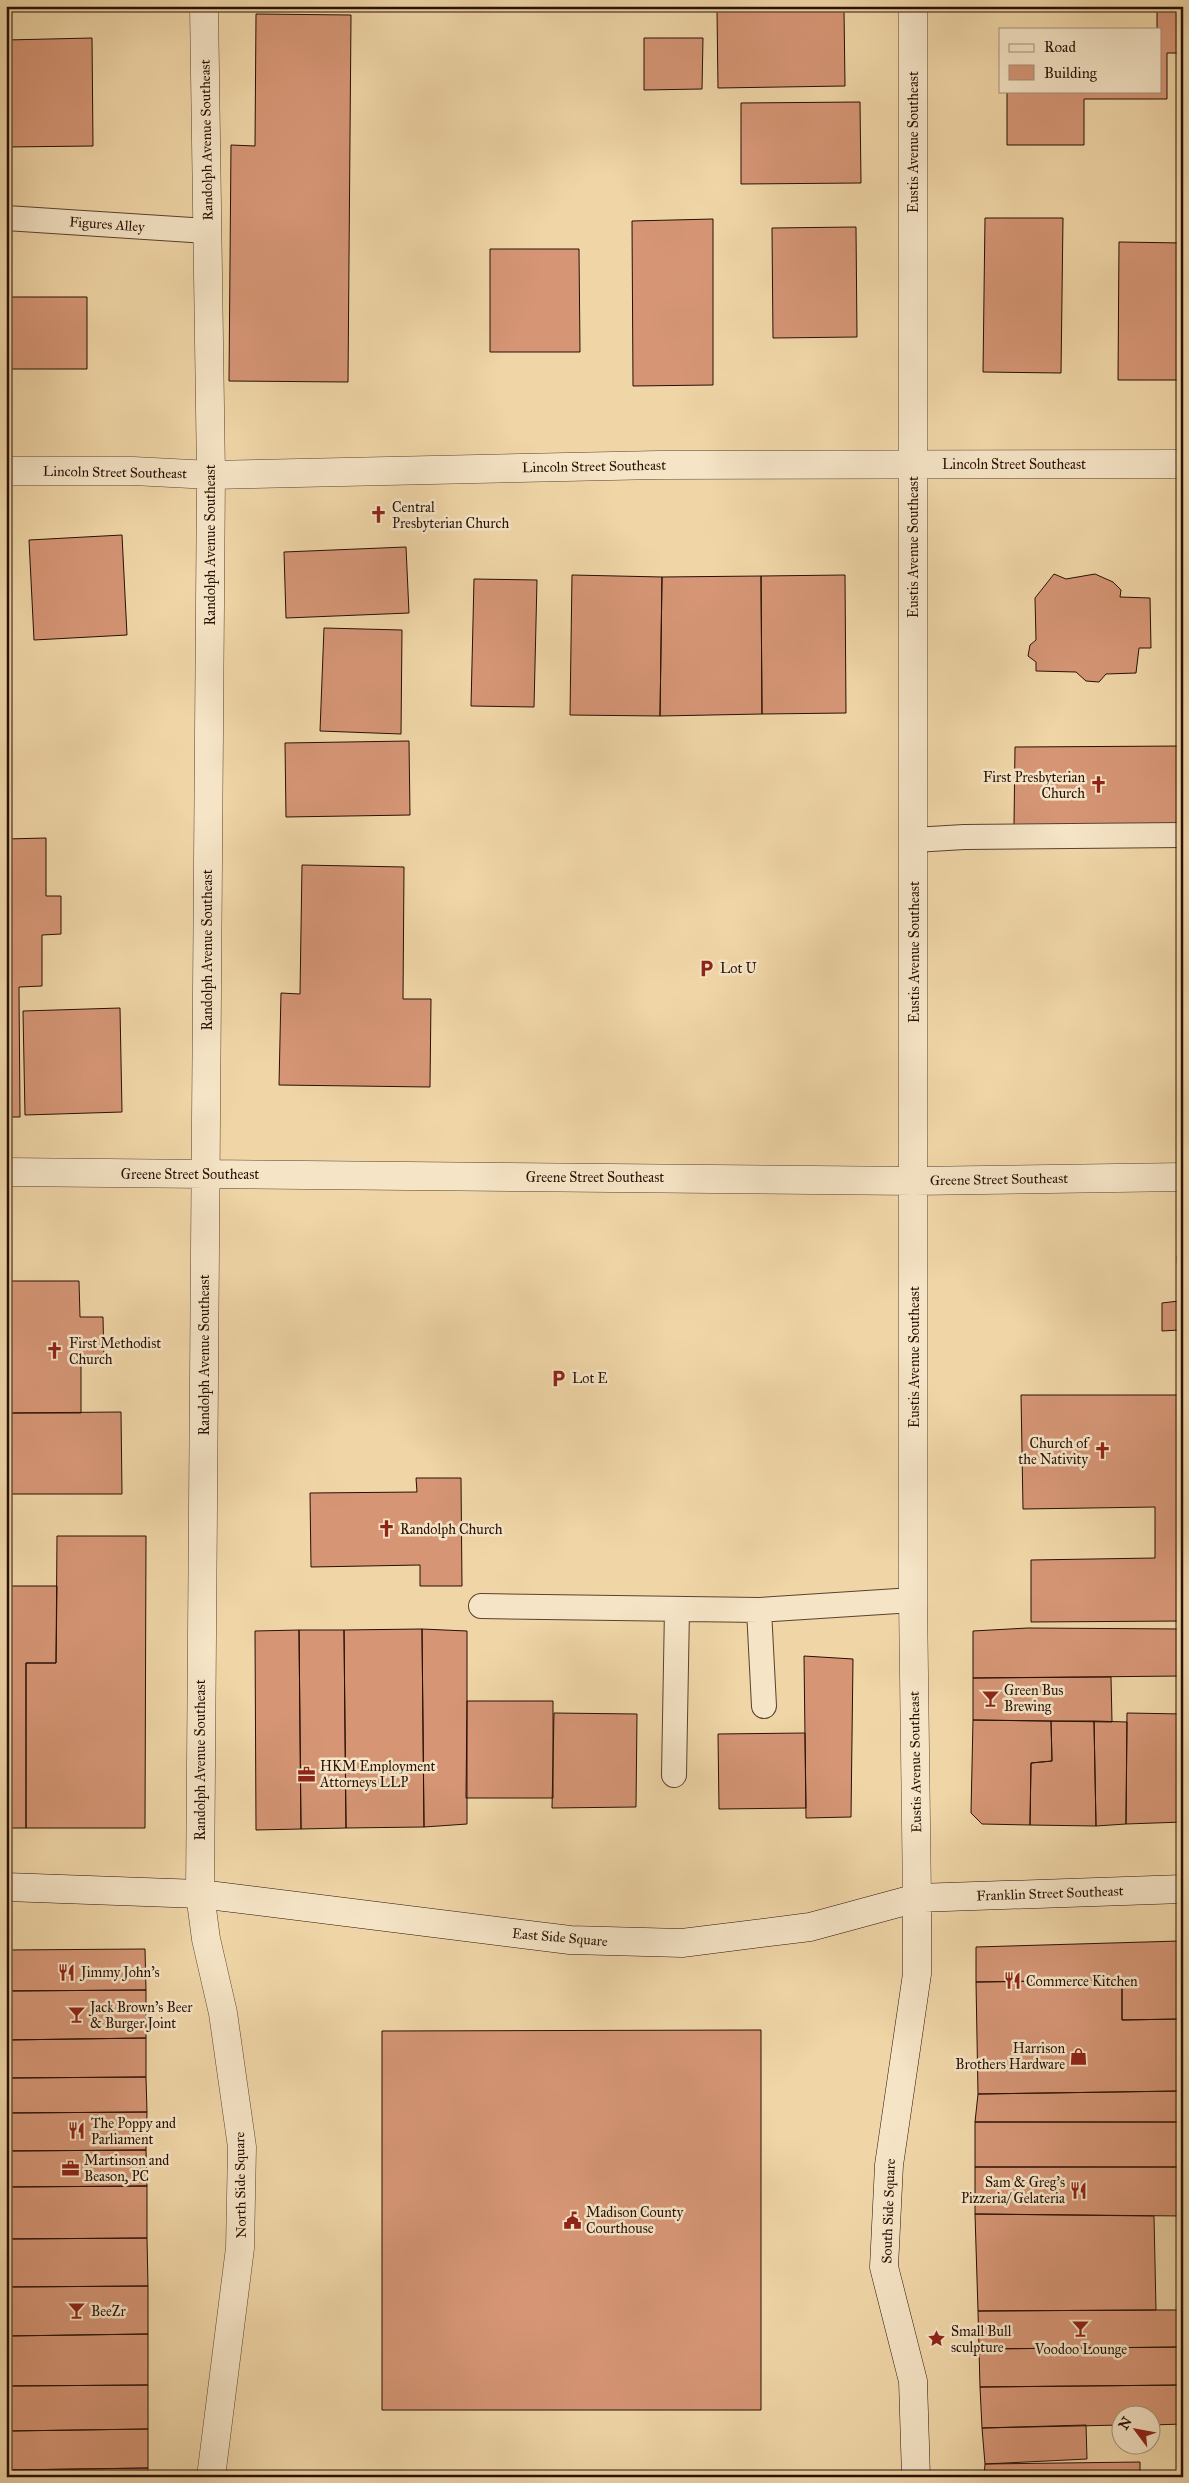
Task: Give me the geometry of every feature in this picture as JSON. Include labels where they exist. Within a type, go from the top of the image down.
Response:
[{"type":"street","name":"Randolph Avenue Southeast","points":[[200,1894],[211,475],[204,6]]},
{"type":"street","name":"Eustis Avenue Southeast","points":[[913,6],[913,1600],[917,1898],[916,1974]]},
{"type":"street","name":"Lincoln Street Southeast","points":[[6,471],[133,471],[211,475],[648,465],[1183,464]]},
{"type":"street","name":"Greene Street Southeast","points":[[6,1172],[914,1180],[1183,1177]]},
{"type":"street","name":"East Side Square","points":[[6,1887],[200,1894],[570,1940],[682,1943],[810,1927],[917,1898]]},
{"type":"street","name":"Franklin Street Southeast","points":[[917,1898],[1183,1889]]},
{"type":"street","name":"North Side Square","points":[[200,1894],[206,1939],[223,2014],[242,2147],[240,2248],[211,2477]]},
{"type":"street","name":"South Side Square","points":[[916,1974],[889,2165],[884,2267],[913,2381],[916,2477]]},
{"type":"lane","name":"Figures Alley","points":[[6,218],[207,231]]},
{"type":"lane","points":[[914,840],[964,837],[1183,835]]},
{"type":"lane","points":[[481,1606],[759,1610],[913,1600]]},
{"type":"lane","points":[[674,1775],[677,1609]]},
{"type":"lane","points":[[759,1610],[764,1706]]},
{"type":"building","points":[[1157,6],[1183,6],[1183,53],[1167,53],[1167,99],[1084,99],[1084,145],[1007,145],[1007,92],[1162,92],[1162,28],[1157,28]]},
{"type":"building","points":[[844,10],[845,86],[718,88],[717,11]]},
{"type":"building","points":[[256,14],[351,15],[348,382],[229,381],[231,145],[255,146]]},
{"type":"building","points":[[92,38],[93,146],[6,147],[6,40]]},
{"type":"building","points":[[644,38],[703,38],[702,89],[644,90]]},
{"type":"building","points":[[860,102],[861,183],[741,184],[741,103]]},
{"type":"building","points":[[985,218],[1063,218],[1061,373],[983,372]]},
{"type":"building","points":[[713,219],[713,385],[633,386],[632,221]]},
{"type":"building","points":[[856,227],[857,337],[773,338],[772,228]]},
{"type":"building","points":[[1119,242],[1183,243],[1183,380],[1118,380]]},
{"type":"building","points":[[490,249],[579,249],[580,352],[490,352]]},
{"type":"building","points":[[6,297],[87,297],[87,369],[6,369]]},
{"type":"building","points":[[122,535],[127,635],[34,640],[29,540]]},
{"type":"building","points":[[406,547],[409,613],[286,618],[284,552]]},
{"type":"building","points":[[1054,574],[1066,579],[1095,574],[1113,582],[1121,590],[1120,597],[1150,598],[1151,648],[1139,648],[1136,673],[1106,674],[1099,682],[1086,681],[1076,672],[1036,671],[1036,662],[1028,656],[1030,645],[1036,640],[1035,598]]},
{"type":"building","points":[[572,575],[662,577],[660,716],[570,715]]},
{"type":"building","points":[[845,575],[846,713],[762,714],[761,576]]},
{"type":"building","points":[[761,576],[762,714],[660,716],[662,577]]},
{"type":"building","points":[[474,579],[537,580],[534,707],[471,706]]},
{"type":"building","points":[[324,628],[402,630],[401,734],[320,731]]},
{"type":"building","points":[[409,741],[410,815],[286,817],[285,743]]},
{"type":"building","name":"First Presbyterian Church","points":[[1183,746],[1183,824],[1014,825],[1015,747]]},
{"type":"building","points":[[46,838],[46,896],[61,896],[61,934],[42,935],[42,986],[19,987],[20,1117],[6,1117],[6,839]]},
{"type":"building","points":[[302,865],[404,867],[403,999],[431,999],[430,1087],[279,1085],[281,993],[300,994]]},
{"type":"building","points":[[120,1008],[122,1112],[25,1115],[23,1011]]},
{"type":"building","name":"Church of the Nativity","points":[[1177,1256],[1183,1256],[1183,1621],[1031,1622],[1031,1560],[1155,1558],[1155,1507],[1023,1509],[1021,1395],[1179,1395],[1179,1330],[1162,1331],[1162,1303],[1179,1301]]},
{"type":"building","name":"First Methodist Church","points":[[6,1281],[79,1281],[80,1317],[103,1317],[104,1362],[81,1362],[81,1413],[6,1413]]},
{"type":"building","points":[[121,1412],[122,1494],[6,1494],[6,1413]]},
{"type":"building","name":"Randolph Church","points":[[416,1478],[461,1478],[462,1586],[420,1586],[420,1565],[311,1567],[310,1493],[417,1492]]},
{"type":"building","points":[[57,1536],[146,1536],[145,1828],[26,1828],[26,1663],[56,1663]]},
{"type":"building","points":[[6,1586],[57,1586],[56,1663],[26,1663],[26,1828],[6,1828]]},
{"type":"building","points":[[1028,1628],[1183,1629],[1183,1676],[973,1678],[973,1631]]},
{"type":"building","points":[[422,1629],[424,1827],[346,1828],[344,1630]]},
{"type":"building","points":[[422,1629],[467,1631],[467,1824],[424,1827]]},
{"type":"building","points":[[299,1630],[301,1829],[256,1830],[255,1631]]},
{"type":"building","points":[[299,1630],[344,1630],[346,1828],[301,1829]]},
{"type":"building","points":[[804,1656],[853,1659],[851,1817],[806,1818]]},
{"type":"building","points":[[1111,1677],[1112,1722],[973,1720],[973,1678]]},
{"type":"building","points":[[467,1701],[553,1701],[553,1798],[466,1798]]},
{"type":"building","points":[[554,1713],[637,1714],[636,1807],[552,1808]]},
{"type":"building","points":[[1127,1713],[1183,1714],[1183,1822],[1126,1824]]},
{"type":"building","points":[[973,1720],[1051,1721],[1052,1761],[1031,1763],[1030,1825],[982,1824],[971,1813]]},
{"type":"building","points":[[1051,1721],[1094,1721],[1096,1826],[1030,1825],[1031,1763],[1052,1761]]},
{"type":"building","points":[[1094,1721],[1127,1722],[1126,1824],[1096,1826]]},
{"type":"building","points":[[805,1733],[806,1808],[719,1809],[718,1734]]},
{"type":"building","name":"Commerce Kitchen","points":[[1179,1941],[1180,2019],[1122,2020],[1122,1980],[976,1982],[976,1947]]},
{"type":"building","points":[[145,1949],[146,1990],[6,1991],[6,1950]]},
{"type":"building","name":"Harrison Brothers Hardware","points":[[1122,1980],[1122,2020],[1180,2019],[1181,2091],[978,2094],[976,1982]]},
{"type":"building","name":"Jack Brown's Beer & Burger Joint","points":[[146,1990],[146,2038],[6,2040],[6,1991]]},
{"type":"building","name":"Madison County Courthouse","points":[[761,2030],[761,2410],[382,2410],[382,2031]]},
{"type":"building","points":[[146,2038],[146,2077],[6,2078],[6,2040]]},
{"type":"building","points":[[146,2077],[147,2112],[6,2113],[6,2078]]},
{"type":"building","points":[[1181,2091],[1181,2122],[975,2122],[978,2094]]},
{"type":"building","points":[[147,2112],[146,2150],[6,2151],[6,2113]]},
{"type":"building","points":[[975,2122],[1183,2122],[1183,2167],[975,2167]]},
{"type":"building","points":[[146,2150],[147,2186],[6,2187],[6,2151]]},
{"type":"building","name":"Sam & Greg's Pizzeria/ Gelateria","points":[[975,2167],[1183,2167],[1183,2216],[975,2214]]},
{"type":"building","points":[[147,2186],[147,2238],[6,2239],[6,2187]]},
{"type":"building","points":[[975,2214],[1154,2216],[1156,2310],[978,2311]]},
{"type":"building","points":[[147,2238],[148,2286],[6,2287],[6,2239]]},
{"type":"building","name":"BeeZr","points":[[148,2286],[148,2334],[6,2336],[6,2287]]},
{"type":"building","name":"Voodoo Lounge","points":[[1183,2310],[1183,2347],[979,2349],[978,2311]]},
{"type":"building","points":[[148,2334],[148,2385],[6,2386],[6,2336]]},
{"type":"building","points":[[1183,2347],[1183,2385],[980,2387],[979,2349]]},
{"type":"building","points":[[148,2385],[148,2429],[8,2431],[7,2386]]},
{"type":"building","points":[[1183,2385],[1183,2424],[1162,2425],[1162,2406],[1112,2406],[1112,2425],[982,2428],[980,2387]]},
{"type":"building","points":[[1086,2425],[1087,2459],[985,2464],[982,2428]]},
{"type":"building","points":[[148,2429],[148,2468],[8,2470],[8,2431]]},
{"type":"building","points":[[1140,2462],[1140,2477],[984,2477],[985,2464]]},
{"type":"building","points":[[148,2468],[148,2477],[8,2477],[8,2470]]},
{"type":"place","name":"Central Presbyterian Church","points":[[378,515]]},
{"type":"place","name":"First Presbyterian Church","points":[[1099,785]]},
{"type":"place","name":"Lot U","points":[[706,968]]},
{"type":"place","name":"First Methodist Church","points":[[55,1351]]},
{"type":"place","name":"Lot E","points":[[558,1378]]},
{"type":"place","name":"Church of the Nativity","points":[[1102,1451]]},
{"type":"place","name":"Randolph Church","points":[[386,1529]]},
{"type":"place","name":"Green Bus Brewing","points":[[990,1698]]},
{"type":"place","name":"HKM Employment Attorneys LLP","points":[[306,1774]]},
{"type":"place","name":"Jimmy John's","points":[[67,1972]]},
{"type":"place","name":"Commerce Kitchen","points":[[1012,1981]]},
{"type":"place","name":"Jack Brown's Beer & Burger Joint","points":[[76,2015]]},
{"type":"place","name":"Harrison Brothers Hardware","points":[[1079,2056]]},
{"type":"place","name":"The Poppy and Parliament","points":[[77,2131]]},
{"type":"place","name":"Martinson and Beason, PC","points":[[70,2168]]},
{"type":"place","name":"Sam & Greg's Pizzeria/ Gelateria","points":[[1079,2190]]},
{"type":"place","name":"Madison County Courthouse","points":[[572,2220]]},
{"type":"place","name":"BeeZr","points":[[77,2311]]},
{"type":"place","name":"Voodoo Lounge","points":[[1081,2329]]},
{"type":"place","name":"Small Bull sculpture","points":[[937,2339]]}]
